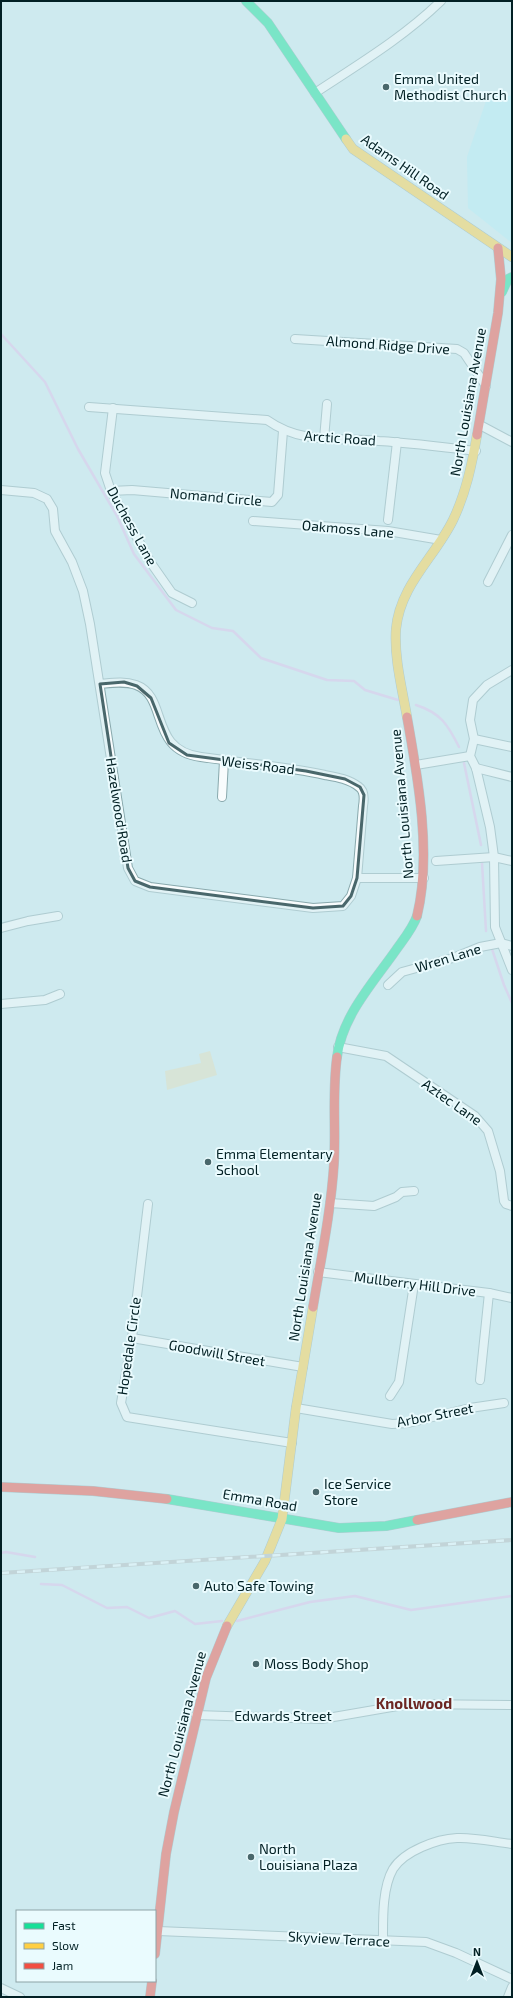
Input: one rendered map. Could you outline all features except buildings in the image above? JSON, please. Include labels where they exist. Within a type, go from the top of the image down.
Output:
[{"type":"street","name":"Adams Hill Road","points":[[246,1],[268,23],[315,92],[327,113],[353,149],[467,228],[512,257]]},
{"type":"street","points":[[315,92],[382,48],[425,17],[442,1]]},
{"type":"street","name":"North Louisiana Avenue","points":[[156,1946],[166,1854],[196,1716],[206,1678],[219,1642],[240,1601],[267,1556],[282,1519],[296,1408],[330,1203],[334,1162],[334,1075],[338,1047],[349,1017],[405,938],[416,919],[421,899],[424,878],[416,765],[397,661],[396,629],[401,604],[407,589],[453,520],[464,493],[476,451],[500,299],[501,279],[498,248]]},
{"type":"street","points":[[500,299],[504,284],[512,277]]},
{"type":"street","name":"Almond Ridge Drive","points":[[295,339],[457,349],[464,353],[487,387]]},
{"type":"street","points":[[324,439],[327,404]]},
{"type":"street","name":"Arctic Road","points":[[89,407],[267,420],[283,431],[301,436],[324,439],[397,442],[476,451]]},
{"type":"street","name":"Duchess Lane","points":[[113,408],[105,474],[111,491],[151,562],[172,593],[192,602]]},
{"type":"street","points":[[480,426],[512,442]]},
{"type":"street","name":"Nomand Circle","points":[[111,491],[132,490],[272,502],[278,495],[283,431]]},
{"type":"street","points":[[388,520],[397,442]]},
{"type":"street","name":"Hazelwood Road","points":[[1,490],[34,493],[47,499],[53,508],[55,531],[72,562],[83,591],[100,684],[128,868],[135,881],[150,887],[313,908],[343,906],[351,896],[356,878]]},
{"type":"street","name":"Oakmoss Lane","points":[[254,520],[388,532],[441,540]]},
{"type":"street","points":[[488,582],[512,535]]},
{"type":"street","points":[[512,670],[487,684],[473,700],[470,720],[474,739],[470,756],[476,768],[490,827],[494,857],[495,927],[512,970]]},
{"type":"street","name":"Weiss Road","points":[[100,684],[124,682],[137,686],[151,698],[169,742],[187,756],[306,771],[345,779],[360,787],[364,795],[364,806],[356,878]]},
{"type":"street","points":[[474,739],[512,747]]},
{"type":"street","points":[[416,765],[470,756]]},
{"type":"street","points":[[222,797],[224,761]]},
{"type":"street","points":[[476,768],[512,777]]},
{"type":"street","points":[[436,861],[494,857],[512,861]]},
{"type":"street","points":[[356,878],[424,878]]},
{"type":"street","points":[[1,928],[28,921],[58,916]]},
{"type":"street","name":"Wren Lane","points":[[388,985],[402,972],[453,958],[480,947],[502,943],[512,946]]},
{"type":"street","points":[[1,1004],[45,1000],[60,994]]},
{"type":"street","name":"Aztec Lane","points":[[338,1047],[386,1056],[456,1102],[478,1119],[487,1128],[494,1146],[500,1171],[504,1201],[506,1204],[512,1206]]},
{"type":"street","points":[[330,1203],[374,1206],[396,1197],[402,1192],[414,1191]]},
{"type":"street","name":"Hopedale Circle","points":[[148,1204],[132,1338],[121,1403],[127,1416],[292,1443]]},
{"type":"street","name":"Mullberry Hill Drive","points":[[318,1272],[489,1293],[512,1298]]},
{"type":"street","points":[[390,1396],[399,1382],[414,1284]]},
{"type":"street","points":[[480,1380],[489,1293]]},
{"type":"street","name":"Goodwill Street","points":[[132,1338],[303,1367]]},
{"type":"street","name":"Arbor Street","points":[[296,1408],[392,1424],[408,1423],[470,1408],[504,1403]]},
{"type":"street","name":"Emma Road","points":[[1,1487],[93,1491],[172,1498],[282,1519],[339,1528],[381,1527],[512,1502]]},
{"type":"street","name":"Edwards Street","points":[[196,1716],[322,1719],[408,1704],[512,1705]]},
{"type":"street","points":[[383,1942],[384,1899],[393,1869],[408,1853],[433,1844],[457,1838],[512,1844]]},
{"type":"street","name":"Skyview Terrace","points":[[158,1931],[383,1942],[426,1942],[456,1953],[512,1979]]},
{"type":"street","points":[[150,1997],[152,1982]]},
{"type":"street","points":[[508,1997],[512,1987]]},
{"type":"street","points":[[1,1988],[20,1997]]},
{"type":"highlighted area","points":[[124,682],[137,686],[151,698],[169,743],[187,755],[306,771],[345,779],[360,787],[364,795],[357,878],[351,896],[343,906],[313,908],[150,887],[135,881],[128,868],[100,684]]},
{"type":"shaded area","points":[[488,95],[512,96],[512,243],[468,208],[467,157]]},
{"type":"shaded area","points":[[210,1051],[217,1075],[167,1090],[165,1071],[201,1063],[199,1054]]},
{"type":"waterway","points":[[1,334],[45,382],[78,449],[117,516],[134,554],[176,610],[212,628],[233,631],[261,658],[327,680],[354,681],[365,690],[398,700]]},
{"type":"waterway","points":[[416,705],[425,708],[438,716],[447,726],[459,747]]},
{"type":"waterway","points":[[464,763],[481,845]]},
{"type":"waterway","points":[[482,863],[486,931]]},
{"type":"waterway","points":[[492,949],[504,985],[512,1003]]},
{"type":"waterway","points":[[1,1553],[6,1552],[35,1557]]},
{"type":"waterway","points":[[41,1584],[62,1585],[107,1608],[127,1607],[149,1618],[175,1611],[195,1624],[222,1621]]},
{"type":"waterway","points":[[237,1621],[310,1602],[355,1596],[411,1610],[512,1596]]},
{"type":"railway","points":[[1,1573],[512,1540]]},
{"type":"traffic: fast","points":[[246,1],[268,23],[346,139]]},
{"type":"traffic: fast","points":[[502,292],[508,279],[512,277]]},
{"type":"traffic: fast","points":[[337,1057],[340,1042],[352,1014],[360,1000],[408,934],[417,916]]},
{"type":"traffic: fast","points":[[167,1499],[339,1528],[386,1526],[417,1520]]},
{"type":"traffic: slow","points":[[346,139],[353,149],[512,257]]},
{"type":"traffic: slow","points":[[407,717],[396,651],[396,629],[399,613],[411,585],[446,534],[458,510],[468,478],[477,435]]},
{"type":"traffic: slow","points":[[227,1626],[265,1561],[282,1519],[296,1408],[313,1307]]},
{"type":"traffic: jam","points":[[477,435],[498,313],[501,279],[498,248]]},
{"type":"traffic: jam","points":[[407,717],[422,816],[423,868],[417,916]]},
{"type":"traffic: jam","points":[[313,1307],[333,1181],[337,1057]]},
{"type":"traffic: jam","points":[[1,1487],[93,1491],[167,1499]]},
{"type":"traffic: jam","points":[[417,1520],[512,1502]]},
{"type":"traffic: jam","points":[[156,1945],[166,1854],[174,1812],[206,1678],[227,1626]]},
{"type":"traffic: jam","points":[[150,1997],[152,1982]]},
{"type":"place","name":"Emma United Methodist Church","points":[[386,87]]},
{"type":"place","name":"Emma Elementary School","points":[[208,1162]]},
{"type":"place","name":"Ice Service Store","points":[[316,1492]]},
{"type":"place","name":"Auto Safe Towing","points":[[196,1586]]},
{"type":"place","name":"Moss Body Shop","points":[[256,1664]]},
{"type":"place","name":"North Louisiana Plaza","points":[[251,1857]]},
{"type":"district","name":"Knollwood","points":[[414,1704]]}]
